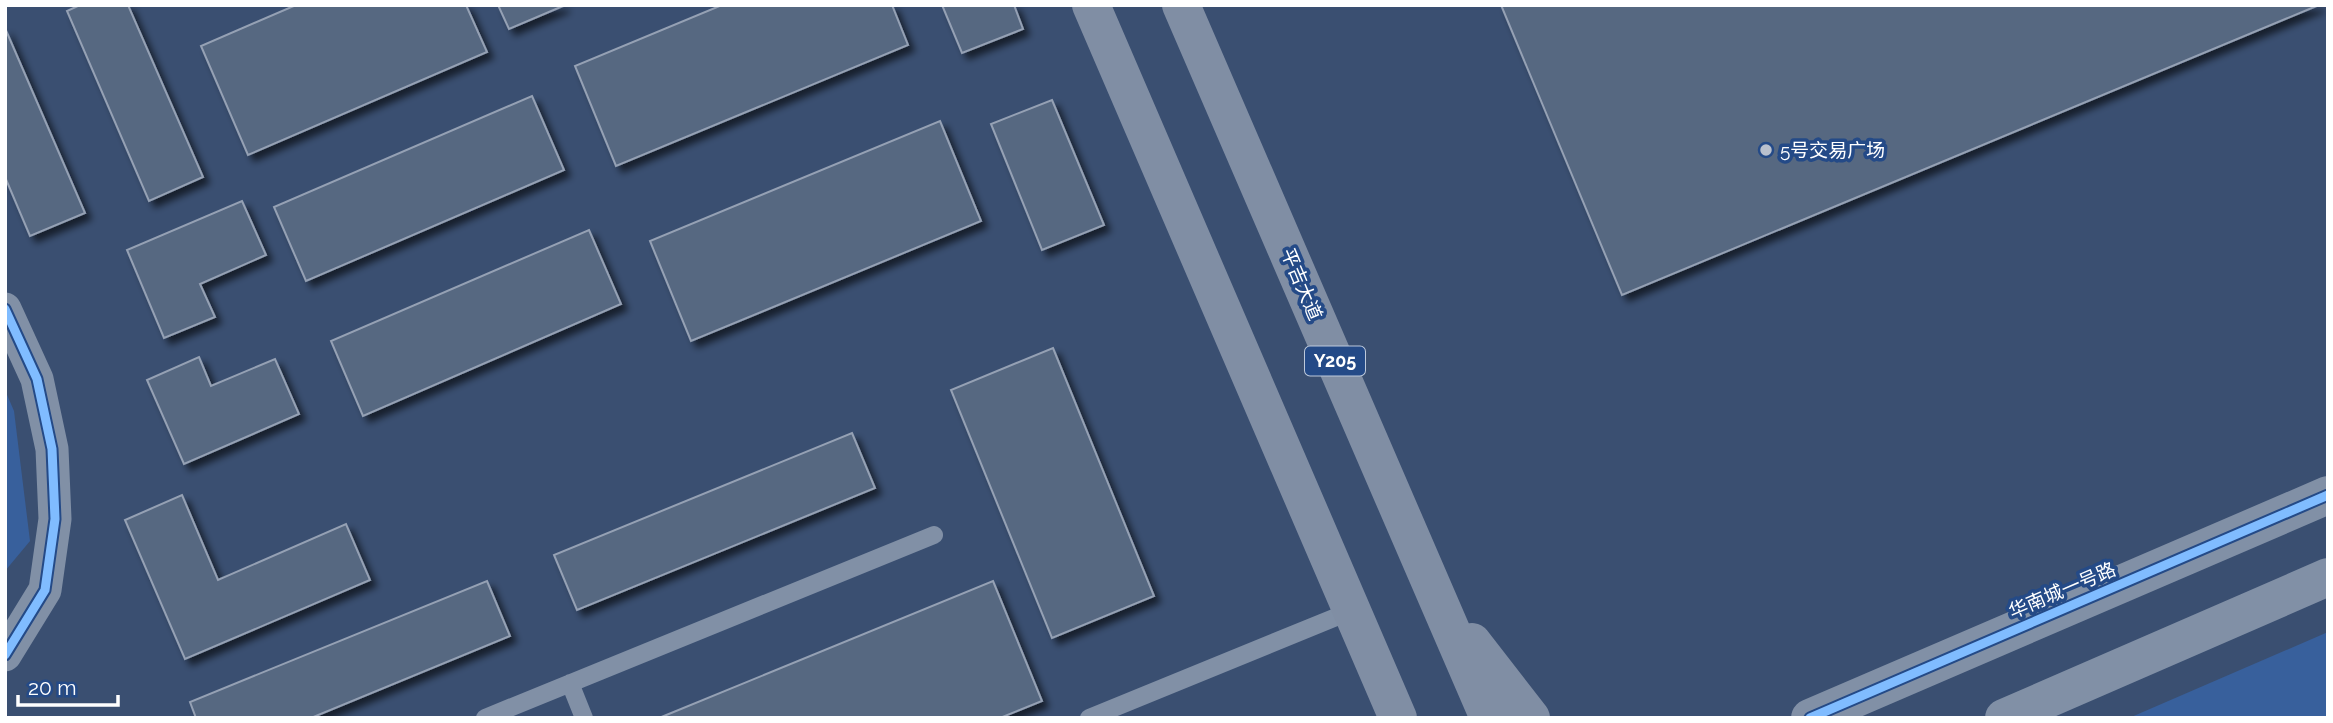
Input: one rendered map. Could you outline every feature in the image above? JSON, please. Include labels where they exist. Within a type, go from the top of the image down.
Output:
[{"type":"main road","points":[[1091,5],[1398,718]]},
{"type":"main road","name":"平吉大道","points":[[1181,5],[1489,718]]},
{"type":"main road","points":[[1437,597],[1531,718]]},
{"type":"street","points":[[5,309],[37,379],[52,449],[55,519],[46,590],[5,655]]},
{"type":"street","name":"华南城一号路","points":[[1810,718],[2328,495]]},
{"type":"street","points":[[2004,718],[2328,577]]},
{"type":"lane","points":[[485,718],[933,535]]},
{"type":"lane","points":[[1089,718],[1351,611]]},
{"type":"lane","points":[[570,683],[584,718]]},
{"type":"shaded area","points":[[5,390],[14,411],[30,541],[5,571]]},
{"type":"shaded area","points":[[2328,632],[2328,718],[2129,718]]},
{"type":"building","points":[[80,5],[128,5],[203,177],[149,201],[67,11]]},
{"type":"building","points":[[296,5],[466,5],[487,52],[248,155],[201,46]]},
{"type":"building","points":[[498,5],[563,5],[563,6],[509,29]]},
{"type":"building","points":[[722,5],[892,5],[908,45],[616,166],[575,66]]},
{"type":"building","points":[[942,5],[1014,5],[1023,29],[962,53]]},
{"type":"building","name":"5号交易广场","points":[[1501,5],[2319,5],[1622,295]]},
{"type":"building","points":[[5,28],[85,213],[30,236],[5,177]]},
{"type":"building","points":[[532,96],[564,170],[306,281],[274,207]]},
{"type":"building","points":[[1052,100],[1104,225],[1042,250],[991,124]]},
{"type":"building","points":[[940,121],[981,221],[691,341],[650,241]]},
{"type":"building","points":[[242,201],[266,255],[200,284],[215,317],[164,338],[127,250]]},
{"type":"building","points":[[589,230],[621,304],[363,416],[331,341]]},
{"type":"building","points":[[1053,348],[1154,596],[1052,638],[951,390]]},
{"type":"building","points":[[199,357],[211,386],[275,359],[299,414],[184,464],[147,380]]},
{"type":"building","points":[[852,433],[875,488],[577,610],[554,555]]},
{"type":"building","points":[[182,495],[218,580],[346,524],[370,580],[185,659],[125,520]]},
{"type":"building","points":[[487,581],[510,636],[311,718],[196,718],[190,702]]},
{"type":"building","points":[[993,581],[1042,701],[1000,718],[659,718]]},
{"type":"cycle path","points":[[5,309],[37,379],[52,449],[55,519],[45,590],[5,655]]},
{"type":"cycle path","points":[[1810,718],[2328,495]]},
{"type":"place","name":"5号交易广场","points":[[1766,150]]}]
